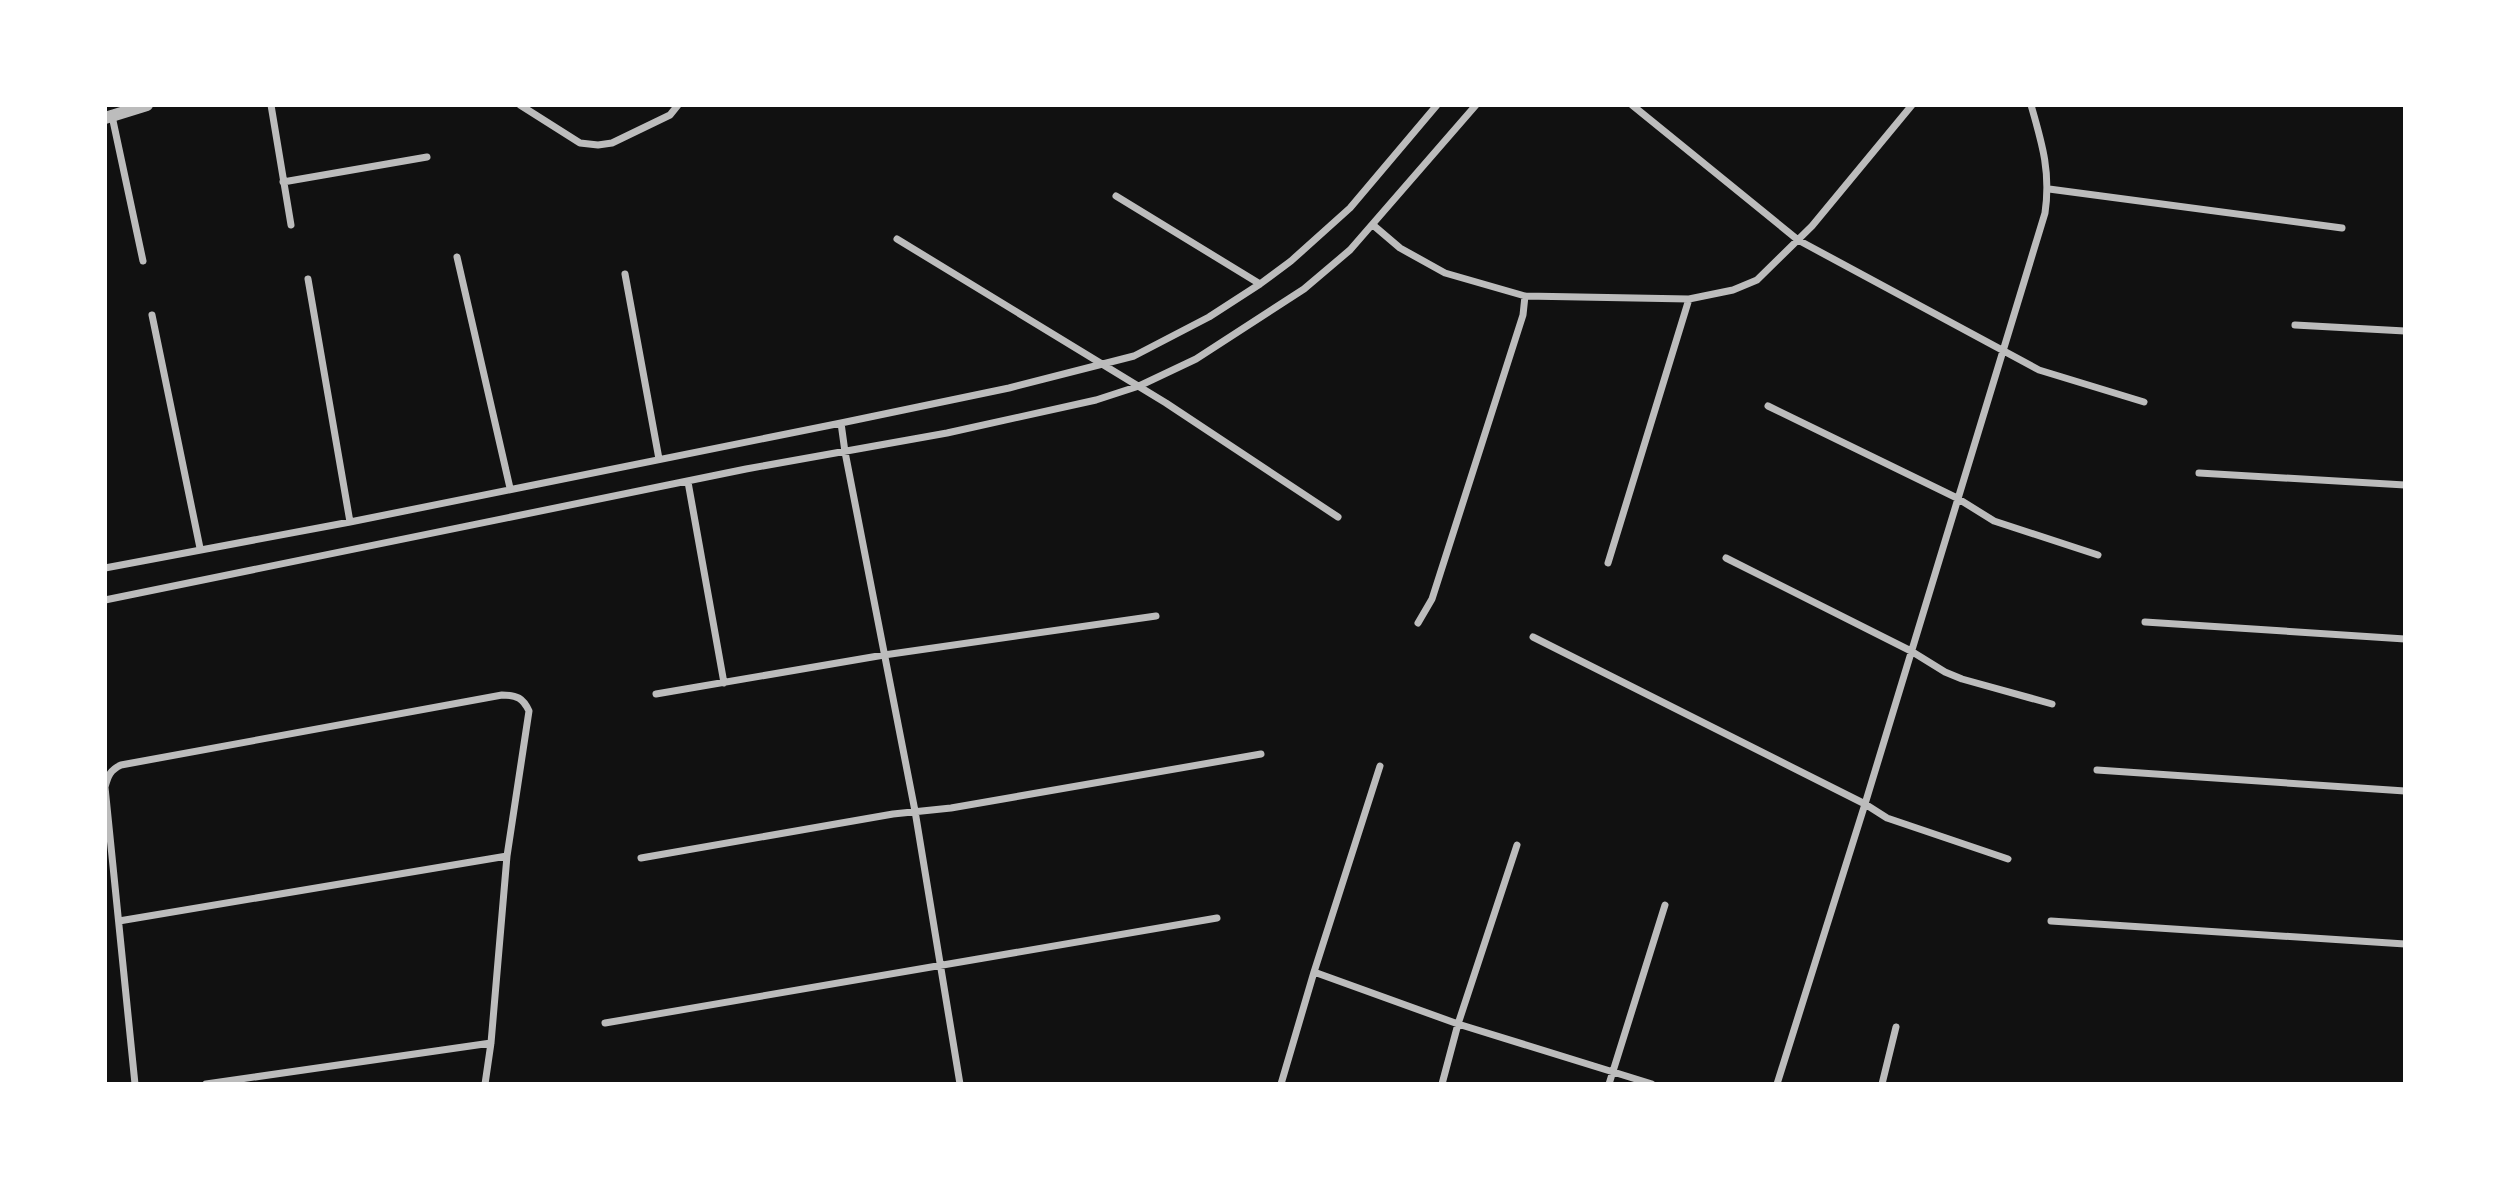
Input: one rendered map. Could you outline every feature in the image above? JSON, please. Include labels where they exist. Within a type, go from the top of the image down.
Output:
[{"type":"street","points":[[143,261],[118,143],[109,117],[147,105]]},
{"type":"street","points":[[271,105],[291,225]]},
{"type":"street","points":[[520,105],[580,143],[598,145],[612,143],[670,115],[678,105]]},
{"type":"street","points":[[105,568],[200,548],[350,522],[841,423],[1009,388],[1134,356],[1170,339],[1260,284],[1291,261],[1350,208],[1437,105]]},
{"type":"street","points":[[105,600],[688,482],[947,433],[1096,400],[1139,386],[1196,359],[1294,296],[1350,250],[1476,105]]},
{"type":"street","points":[[1632,105],[1798,240],[2039,370],[2144,402]]},
{"type":"street","points":[[1373,225],[1400,248],[1445,273],[1525,296],[1689,299],[1733,290],[1756,280],[1812,226],[1912,105]]},
{"type":"street","points":[[1777,1084],[2045,213],[2049,189],[2044,150],[2031,105]]},
{"type":"street","points":[[284,182],[427,157]]},
{"type":"street","points":[[2049,189],[2342,228]]},
{"type":"street","points":[[1116,196],[1260,284]]},
{"type":"street","points":[[897,239],[1139,386],[1338,517]]},
{"type":"street","points":[[457,257],[510,488]]},
{"type":"street","points":[[625,274],[659,459]]},
{"type":"street","points":[[308,279],[350,522]]},
{"type":"street","points":[[1418,623],[1432,599],[1523,315],[1525,296]]},
{"type":"street","points":[[1608,563],[1689,299]]},
{"type":"street","points":[[152,315],[200,548]]},
{"type":"street","points":[[2295,325],[2405,331]]},
{"type":"street","points":[[1768,406],[1957,498],[1994,521],[2098,555]]},
{"type":"street","points":[[841,423],[915,811],[960,1084]]},
{"type":"street","points":[[2199,473],[2405,485]]},
{"type":"street","points":[[688,482],[724,683]]},
{"type":"street","points":[[1726,558],[1911,650],[1945,672],[2052,704]]},
{"type":"street","points":[[656,694],[884,655],[1156,617]]},
{"type":"street","points":[[2145,622],[2405,639]]},
{"type":"street","points":[[1533,637],[1865,804],[1887,818],[2008,859]]},
{"type":"street","points":[[135,1084],[105,787],[108,776],[114,769],[135,762],[513,695],[523,699],[529,711],[507,856],[485,1084]]},
{"type":"street","points":[[641,858],[1261,754]]},
{"type":"street","points":[[1281,1084],[1380,766]]},
{"type":"street","points":[[2097,770],[2405,791]]},
{"type":"street","points":[[1442,1084],[1458,1024],[1517,845]]},
{"type":"street","points":[[120,920],[507,856]]},
{"type":"street","points":[[1609,1084],[1665,905]]},
{"type":"street","points":[[605,1023],[1217,918]]},
{"type":"street","points":[[2050,921],[2405,944]]},
{"type":"street","points":[[1314,972],[1458,1024],[1652,1084]]},
{"type":"street","points":[[1882,1084],[1896,1027]]},
{"type":"street","points":[[206,1084],[491,1043]]}]
